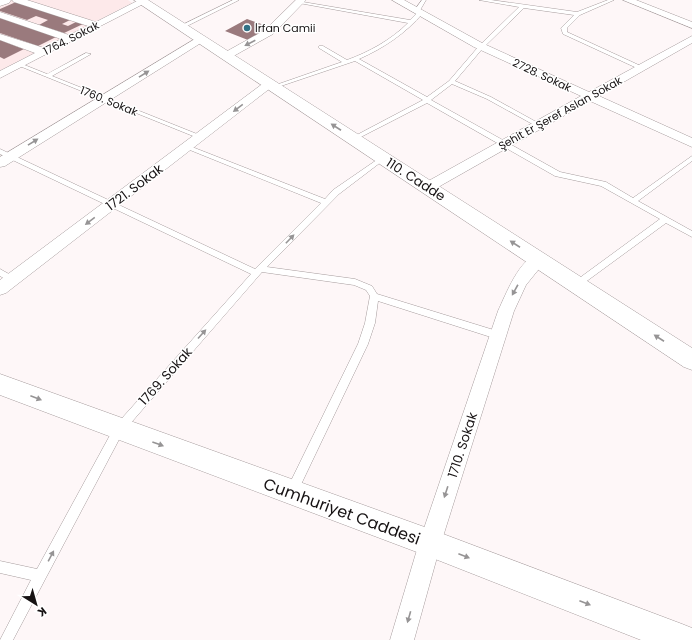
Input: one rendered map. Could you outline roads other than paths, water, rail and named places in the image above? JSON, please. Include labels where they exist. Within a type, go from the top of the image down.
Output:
[{"type":"street","points":[[0,2],[5,0]]},
{"type":"street","points":[[17,0],[96,25]]},
{"type":"street","name":"2728. Sokak","points":[[397,0],[481,47],[692,143]]},
{"type":"street","points":[[628,0],[692,25]]},
{"type":"street","name":"1764. Sokak","points":[[0,75],[141,1]]},
{"type":"street","name":"110. Cadde","points":[[141,1],[692,360]]},
{"type":"street","points":[[226,56],[269,32],[300,1]]},
{"type":"street","points":[[0,14],[70,38]]},
{"type":"street","points":[[0,37],[44,52]]},
{"type":"street","points":[[0,163],[5,153],[102,99],[200,39]]},
{"type":"street","name":"Şehit Er Şeref Aslan Sokak","points":[[428,187],[692,39]]},
{"type":"street","name":"1760. Sokak","points":[[0,61],[18,66]]},
{"type":"street","name":"1721. Sokak","points":[[0,289],[200,136],[271,85]]},
{"type":"street","name":"1710. Sokak","points":[[402,640],[430,543],[497,335],[512,295],[519,282],[538,259]]},
{"type":"street","name":"Cumhuriyet Caddesi","points":[[0,384],[430,543],[682,640]]},
{"type":"lane","points":[[181,27],[237,0]]},
{"type":"lane","points":[[271,85],[355,59],[385,45],[412,22],[424,0]]},
{"type":"lane","points":[[481,0],[578,14]]},
{"type":"lane","points":[[612,0],[578,14],[564,28],[564,33],[641,68]]},
{"type":"lane","points":[[300,1],[412,22]]},
{"type":"lane","points":[[353,139],[426,100],[450,82],[481,47],[523,6]]},
{"type":"lane","points":[[321,47],[346,62]]},
{"type":"lane","points":[[47,76],[88,54]]},
{"type":"lane","points":[[355,59],[562,176],[603,184],[692,234]]},
{"type":"lane","name":"1760. Sokak","points":[[18,66],[200,136]]},
{"type":"lane","points":[[450,82],[489,98],[538,125]]},
{"type":"lane","points":[[187,147],[326,202]]},
{"type":"lane","points":[[5,153],[258,271],[355,282],[369,288],[374,296],[497,335]]},
{"type":"lane","name":"1769. Sokak","points":[[6,640],[119,429],[258,271],[326,202],[346,184],[383,158]]},
{"type":"lane","points":[[633,201],[692,158]]},
{"type":"lane","points":[[577,284],[666,219]]},
{"type":"lane","points":[[0,272],[13,280]]},
{"type":"lane","points":[[292,492],[363,344],[370,322],[374,296]]},
{"type":"lane","points":[[0,567],[40,576]]},
{"type":"place","name":"İrfan Camii","points":[[247,28]]}]
